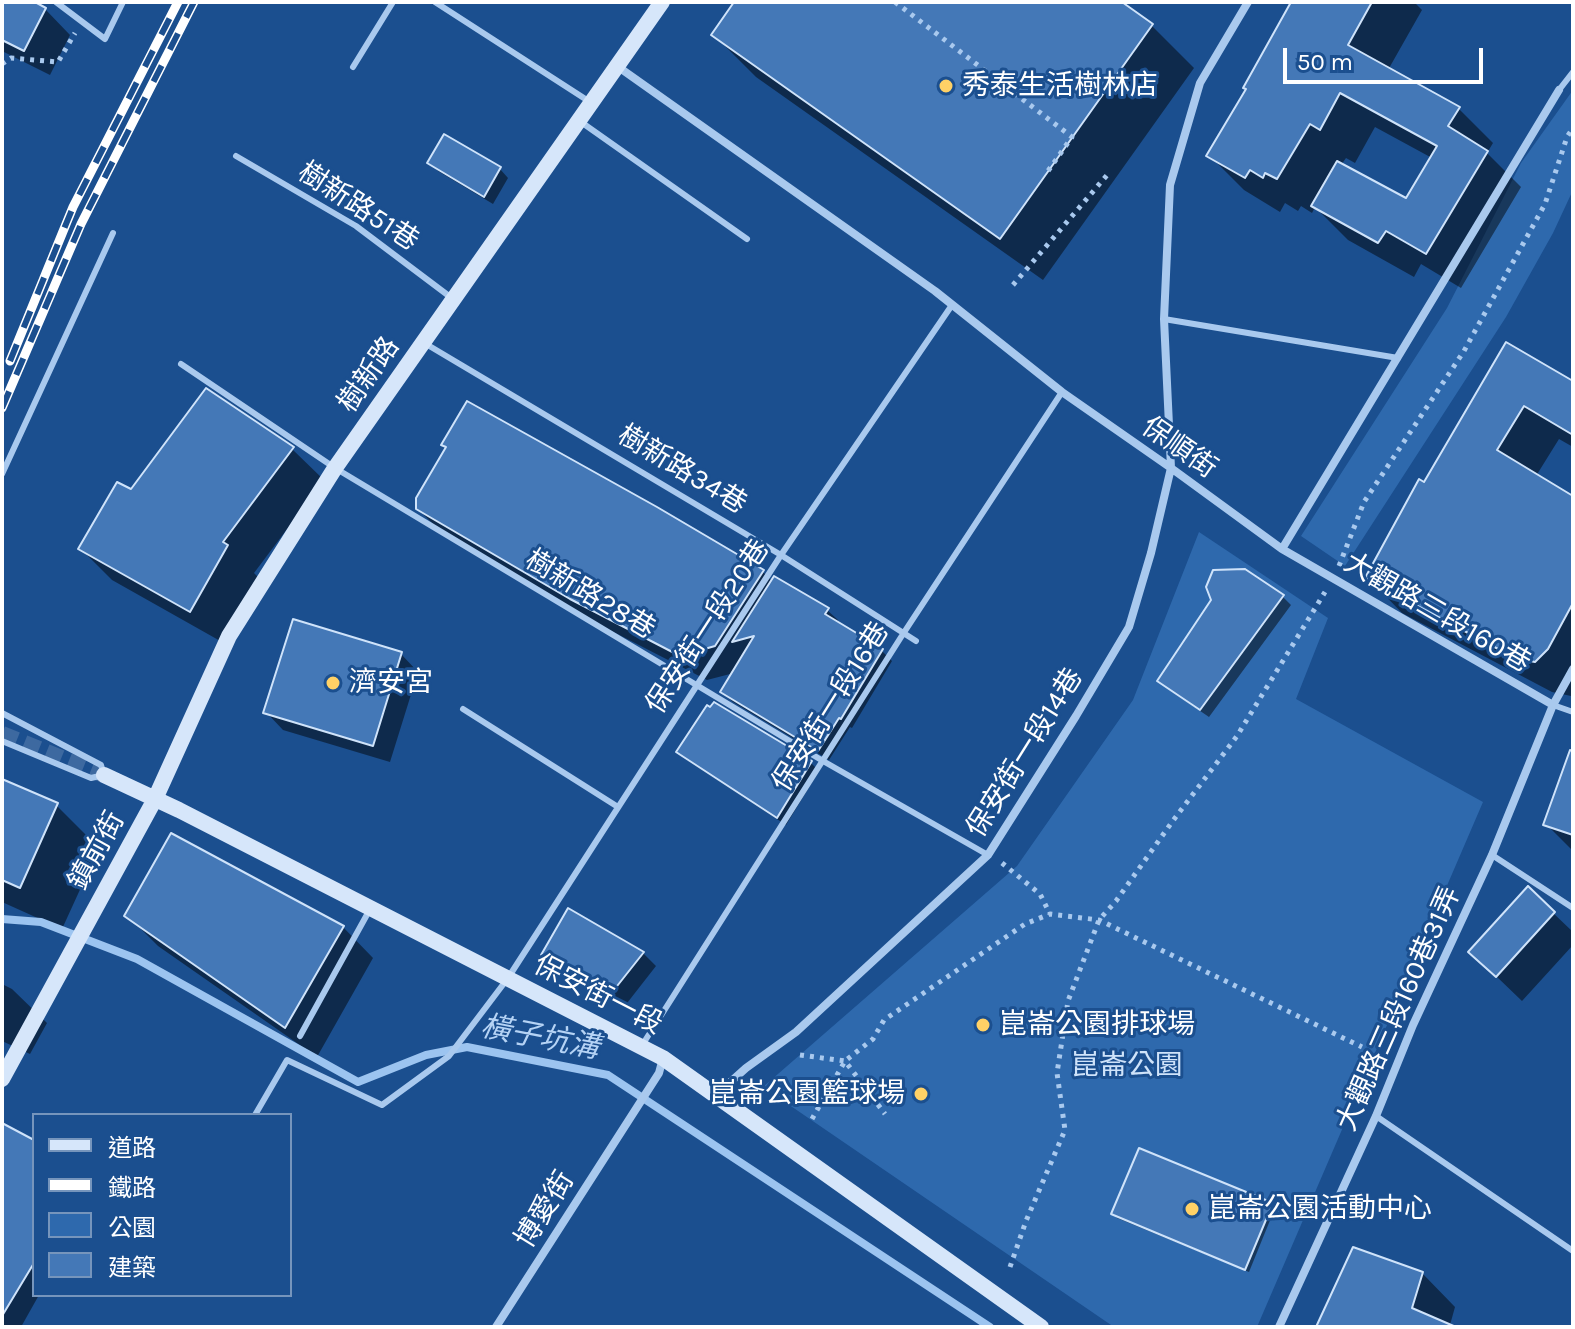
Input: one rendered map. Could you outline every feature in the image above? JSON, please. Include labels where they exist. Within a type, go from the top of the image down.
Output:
[{"type":"main road","name":"樹新路","points":[[155,799],[229,636],[335,468],[662,2]]},
{"type":"main road","name":"保安街一段","points":[[104,775],[641,1047],[661,1065],[716,1096],[1033,1325]]},
{"type":"main road","name":"鎮前街","points":[[2,1079],[155,799]]},
{"type":"street","name":"保安街一段14巷","points":[[716,1096],[746,1068],[796,1032],[988,855],[1129,627],[1171,468],[1164,319],[1170,185],[1200,83],[1248,2]]},
{"type":"street","name":"保順街","points":[[617,66],[952,305],[1062,392],[1282,549]]},
{"type":"street","points":[[1282,549],[1559,90]]},
{"type":"street","name":"大觀路三段160巷","points":[[1282,549],[1553,705]]},
{"type":"street","name":"大觀路三段160巷31弄","points":[[1279,1327],[1492,855],[1553,705],[1573,669]]},
{"type":"street","name":"博愛街","points":[[496,1327],[661,1065]]},
{"type":"lane","points":[[56,2],[105,39],[123,2]]},
{"type":"lane","points":[[353,67],[393,2]]},
{"type":"lane","points":[[435,2],[590,102]]},
{"type":"lane","points":[[1559,90],[1573,72]]},
{"type":"lane","points":[[578,120],[747,239]]},
{"type":"lane","name":"樹新路51巷","points":[[236,156],[356,226],[453,299]]},
{"type":"lane","points":[[2,474],[113,233]]},
{"type":"lane","name":"保安街一段20巷","points":[[256,1113],[287,1060],[382,1105],[449,1056],[508,978],[781,555],[952,305]]},
{"type":"lane","points":[[1164,319],[1398,358]]},
{"type":"lane","name":"樹新路34巷","points":[[423,342],[781,555],[916,641]]},
{"type":"lane","name":"樹新路28巷","points":[[181,364],[335,468],[823,761],[988,855]]},
{"type":"lane","name":"保安街一段16巷","points":[[641,1047],[903,634],[1062,392]]},
{"type":"lane","name":"大觀路三段160巷","points":[[1553,705],[1573,712]]},
{"type":"lane","points":[[463,709],[618,807]]},
{"type":"lane","name":"保安街一段","points":[[2,713],[101,765],[104,775],[91,778],[2,741]]},
{"type":"lane","points":[[1492,855],[1573,908]]},
{"type":"lane","points":[[300,1036],[370,908]]},
{"type":"lane","points":[[1376,1116],[1573,1251]]},
{"type":"path","points":[[895,2],[1072,137],[1048,171]]},
{"type":"path","points":[[2,64],[11,58],[58,62],[82,22]]},
{"type":"path","points":[[1010,1267],[1065,1130],[1057,1073],[1068,1001],[1099,920],[1237,736],[1333,579],[1364,502],[1464,351],[1545,204],[1567,137],[1573,128]]},
{"type":"path","points":[[1013,285],[1108,174]]},
{"type":"path","points":[[988,855],[1003,863],[1040,894],[1050,914]]},
{"type":"path","points":[[812,1119],[845,1061],[873,1039],[884,1020],[1025,924],[1050,914],[1099,920],[1362,1047]]},
{"type":"path","points":[[800,1055],[845,1061],[885,1114]]},
{"type":"green space","points":[[1573,90],[1573,190],[1553,233],[1506,317],[1345,566],[1301,536],[1447,308],[1521,163]]},
{"type":"green space","name":"崑崙公園","points":[[1199,532],[1328,618],[1296,699],[1483,802],[1257,1327],[1114,1327],[763,1087],[1017,866],[1133,700]]},
{"type":"building","points":[[2,2],[35,2],[46,8],[24,51],[2,40]]},
{"type":"building","name":"秀泰生活樹林店","points":[[734,2],[1122,2],[1153,24],[1000,239],[711,35]]},
{"type":"building","points":[[1291,2],[1372,2],[1348,45],[1460,107],[1448,126],[1488,151],[1426,254],[1386,231],[1378,243],[1311,206],[1337,161],[1406,198],[1437,146],[1340,93],[1320,130],[1310,124],[1277,179],[1265,173],[1263,178],[1250,170],[1245,178],[1206,156],[1246,89],[1243,88]]},
{"type":"building","points":[[444,134],[501,167],[484,197],[427,163]]},
{"type":"building","points":[[1506,342],[1573,381],[1573,435],[1524,406],[1497,450],[1573,496],[1573,603],[1548,649],[1535,662],[1515,658],[1365,578],[1419,479],[1424,482]]},
{"type":"building","points":[[206,388],[294,447],[223,542],[228,545],[190,612],[78,549],[117,482],[131,489]]},
{"type":"building","points":[[467,401],[764,570],[715,646],[680,656],[570,599],[416,509],[416,498],[446,447],[441,445]]},
{"type":"building","points":[[1245,569],[1284,595],[1200,710],[1157,681],[1211,600],[1206,587],[1213,570]]},
{"type":"building","points":[[774,576],[829,608],[825,614],[883,649],[818,751],[720,692],[754,636],[732,642]]},
{"type":"building","name":"濟安宮","points":[[293,619],[402,652],[373,746],[263,713]]},
{"type":"building","points":[[714,702],[812,761],[777,818],[676,752],[707,705],[710,707]]},
{"type":"building","points":[[1570,750],[1573,751],[1573,835],[1543,825]]},
{"type":"building","points":[[2,779],[58,803],[20,888],[2,880]]},
{"type":"building","points":[[171,833],[344,926],[285,1028],[124,916]]},
{"type":"building","points":[[1528,886],[1555,912],[1496,977],[1468,952]]},
{"type":"building","points":[[568,908],[644,952],[610,995],[554,967],[541,955]]},
{"type":"building","points":[[2,1123],[32,1139],[32,1266],[2,1316]]},
{"type":"building","name":"崑崙公園活動中心","points":[[1139,1148],[1273,1203],[1245,1270],[1111,1214]]},
{"type":"building","points":[[1353,1247],[1423,1272],[1412,1308],[1456,1327],[1316,1327]]},
{"type":"waterway","name":"橫子坑溝","points":[[2,919],[41,922],[137,959],[358,1082],[426,1055],[467,1047],[608,1075],[990,1327]]},
{"type":"tunnel","points":[[2,734],[104,775]]},
{"type":"railway","points":[[10,361],[73,207],[178,2]]},
{"type":"railway","points":[[2,408],[81,224],[194,2]]},
{"type":"place","name":"秀泰生活樹林店","points":[[946,86]]},
{"type":"place","name":"濟安宮","points":[[333,683]]},
{"type":"place","name":"崑崙公園排球場","points":[[983,1025]]},
{"type":"place","name":"崑崙公園籃球場","points":[[921,1094]]},
{"type":"place","name":"崑崙公園活動中心","points":[[1192,1209]]}]
